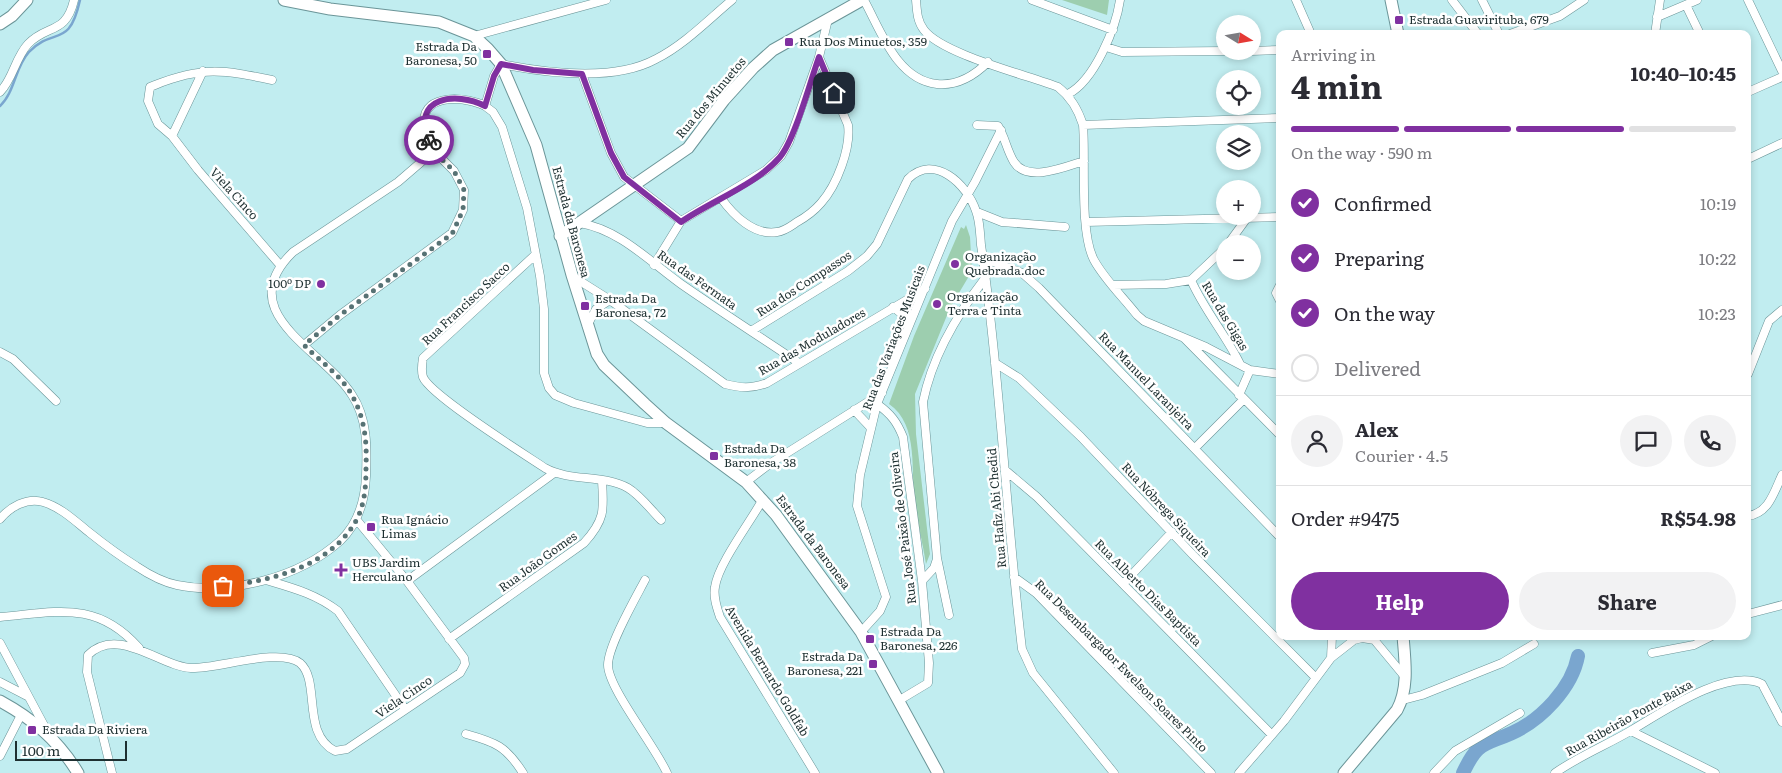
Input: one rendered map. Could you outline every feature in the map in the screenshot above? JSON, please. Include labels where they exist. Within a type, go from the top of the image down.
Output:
[{"type":"main road","points":[[1,22],[27,0]]},
{"type":"main road","name":"Estrada da Baronesa","points":[[284,0],[330,9],[439,22],[474,36],[501,64],[536,145],[586,326],[597,354],[604,365],[666,423],[746,482],[763,499],[861,632],[938,773]]},
{"type":"main road","name":"Rua dos Minuetos","points":[[560,236],[688,148],[724,100],[752,68],[773,50],[801,32],[863,0]]},
{"type":"main road","points":[[1391,0],[1397,30]]},
{"type":"main road","points":[[1344,773],[1397,710],[1402,700],[1405,677],[1403,640]]},
{"type":"main road","points":[[0,701],[22,713],[48,733],[78,773]]},
{"type":"street","points":[[0,92],[23,49],[39,35],[60,26],[66,21],[74,0]]},
{"type":"street","points":[[474,36],[584,3],[606,0]]},
{"type":"street","points":[[485,106],[492,82],[501,64],[533,70],[582,74],[636,66],[656,60],[732,0]]},
{"type":"street","points":[[863,0],[899,62],[910,75],[926,83],[954,84],[972,76],[988,62]]},
{"type":"street","points":[[916,0],[920,23],[929,36],[955,51],[1051,84],[1068,94],[1080,114],[1083,125],[1086,222],[1093,259],[1144,321],[1250,370],[1276,373]]},
{"type":"street","points":[[1032,0],[1113,30]]},
{"type":"street","points":[[1068,94],[1083,82],[1106,48],[1113,30],[1120,0]]},
{"type":"street","points":[[1296,0],[1309,30]]},
{"type":"street","points":[[1452,0],[1475,30]]},
{"type":"street","points":[[1482,0],[1497,30]]},
{"type":"street","points":[[1656,30],[1660,0]]},
{"type":"street","points":[[1657,18],[1697,0]]},
{"type":"street","points":[[1748,0],[1782,71]]},
{"type":"street","points":[[1521,30],[1560,16],[1581,1]]},
{"type":"street","points":[[1686,5],[1698,30]]},
{"type":"street","points":[[654,265],[681,222],[766,170],[780,156],[789,142],[819,57],[828,19]]},
{"type":"street","points":[[1106,48],[1122,52],[1216,51]]},
{"type":"street","points":[[1261,51],[1276,50]]},
{"type":"street","points":[[721,198],[732,212],[758,230],[768,232],[784,231],[822,202],[848,147],[848,125],[819,57]]},
{"type":"street","points":[[172,136],[203,71],[224,71],[272,80]]},
{"type":"street","name":"Viela Cinco","points":[[203,71],[173,77],[155,85],[148,91],[148,101],[154,118],[164,131],[172,136],[198,170],[280,265]]},
{"type":"street","points":[[582,74],[611,153],[624,177],[681,222]]},
{"type":"street","points":[[1751,91],[1782,77]]},
{"type":"street","points":[[304,345],[340,315],[452,234],[463,210],[464,190],[454,171],[434,152],[424,120],[427,110],[436,102],[454,98],[475,100],[485,106],[499,119],[527,208],[544,309],[544,373],[549,388],[555,395],[574,403],[647,423],[666,423]]},
{"type":"street","points":[[1083,125],[1276,118]]},
{"type":"street","points":[[977,125],[994,124],[1001,130],[1014,163],[1023,170],[1038,172],[1084,162]]},
{"type":"street","name":"Rua das Variações Musicais","points":[[861,632],[880,611],[886,597],[857,506],[860,475],[877,404],[952,221],[1001,130]]},
{"type":"street","points":[[1751,159],[1782,144]]},
{"type":"street","points":[[0,519],[17,504],[42,501],[61,510],[153,577],[176,585],[196,588],[266,580],[301,567],[325,553],[342,539],[356,519],[364,497],[367,443],[363,419],[353,396],[291,332],[274,309],[270,292],[274,275],[280,265],[293,252],[398,182],[434,152]]},
{"type":"street","name":"Rua dos Compassos","points":[[752,331],[848,271],[868,256],[877,244],[908,179],[915,172],[932,168],[955,180],[968,194],[977,212]]},
{"type":"street","points":[[977,212],[1002,222],[1065,227]]},
{"type":"street","name":"Rua Hafiz Abi Chedid","points":[[977,212],[995,363],[1022,649],[1025,660],[1033,673],[1114,773]]},
{"type":"street","points":[[1261,218],[1276,217]]},
{"type":"street","points":[[1086,222],[1216,219]]},
{"type":"street","name":"Rua das Fermata","points":[[580,223],[599,226],[613,233],[654,265],[799,363]]},
{"type":"street","name":"Rua Francisco Sacco","points":[[535,255],[423,358],[423,377],[437,392],[489,431],[554,473],[602,481],[629,489],[661,520]]},
{"type":"street","points":[[1113,285],[1166,284],[1190,280],[1216,256]]},
{"type":"street","name":"Rua Manuel Laranjeira","points":[[983,258],[1022,273],[1033,283],[1276,533]]},
{"type":"street","name":"Rua das Moduladores","points":[[572,275],[610,300],[724,384],[740,388],[753,388],[766,383],[925,289]]},
{"type":"street","points":[[949,615],[938,558],[923,402],[932,370],[960,312],[986,277]]},
{"type":"street","name":"Rua das Gigas","points":[[1190,280],[1200,301],[1230,345],[1240,364]]},
{"type":"street","points":[[586,326],[596,309],[610,300]]},
{"type":"street","points":[[893,307],[911,321]]},
{"type":"street","points":[[1751,366],[1769,321],[1782,310]]},
{"type":"street","points":[[1184,338],[1276,432]]},
{"type":"street","points":[[0,352],[13,359],[56,401]]},
{"type":"street","name":"Rua Nóbrega Siqueira","points":[[995,363],[1019,378],[1074,431],[1276,637]]},
{"type":"street","points":[[1195,448],[1241,397],[1250,370]]},
{"type":"street","points":[[746,482],[771,463],[882,393]]},
{"type":"street","name":"Rua José Paixão de Oliveira","points":[[877,404],[894,418],[903,437],[922,582],[930,677],[922,688],[898,701]]},
{"type":"street","points":[[854,410],[872,428]]},
{"type":"street","name":"Rua Alberto Dias Baptista","points":[[1005,470],[1037,497],[1272,735]]},
{"type":"street","points":[[407,581],[554,473]]},
{"type":"street","points":[[1751,516],[1764,509],[1782,475]]},
{"type":"street","name":"Rua João Gomes","points":[[449,639],[584,543],[596,530],[603,517],[602,481]]},
{"type":"street","name":"Avenida Bernardo Goldfab","points":[[763,499],[720,570],[714,587],[716,604],[720,617],[815,773]]},
{"type":"street","points":[[356,519],[407,581],[449,639]]},
{"type":"street","points":[[1123,584],[1172,532]]},
{"type":"street","points":[[922,582],[934,568],[938,558]]},
{"type":"street","name":"Rua Desembargador Ewelson Soares Pinto","points":[[1014,577],[1036,593],[1211,773]]},
{"type":"street","points":[[266,580],[306,591],[323,599],[338,611],[405,710]]},
{"type":"street","points":[[644,580],[611,650],[608,665],[616,689],[660,755],[667,773]]},
{"type":"street","points":[[1751,613],[1782,605]]},
{"type":"street","points":[[0,617],[65,612],[91,614],[114,625],[139,648]]},
{"type":"street","name":"Viela Cinco","points":[[139,648],[169,663],[191,668],[271,658],[288,658],[299,662],[308,679],[315,722],[321,739],[335,751],[347,749],[460,673],[464,668],[464,658],[449,639]]},
{"type":"street","name":"Rua Nóbrega Siqueira","points":[[1279,640],[1316,678]]},
{"type":"street","points":[[1332,640],[1332,658]]},
{"type":"street","points":[[1239,773],[1272,735],[1332,658],[1354,640]]},
{"type":"street","points":[[1375,640],[1405,677]]},
{"type":"street","points":[[1652,653],[1694,645],[1704,640]]},
{"type":"street","points":[[0,643],[48,733]]},
{"type":"street","points":[[1402,700],[1422,695],[1502,663],[1534,644]]},
{"type":"street","points":[[112,773],[86,663],[88,655],[104,646],[139,648]]},
{"type":"street","points":[[1385,652],[1397,661],[1404,662]]},
{"type":"street","name":"Rua Ribeirão Ponte Baixa","points":[[1555,773],[1631,731],[1685,698],[1717,686],[1745,681],[1757,682],[1763,686],[1782,722]]},
{"type":"street","points":[[0,682],[28,696]]},
{"type":"street","points":[[0,756],[22,713]]},
{"type":"street","points":[[1434,773],[1466,743],[1520,713]]},
{"type":"street","points":[[1631,731],[1715,773]]},
{"type":"street","points":[[466,734],[491,741],[503,747],[522,773]]},
{"type":"green space","points":[[1062,0],[1109,0],[1107,15]]},
{"type":"green space","points":[[966,225],[970,237],[972,271],[950,308],[915,394],[916,434],[930,554],[926,564],[915,506],[910,437],[899,413],[889,404],[914,336],[961,227],[964,229]]},
{"type":"waterway","points":[[0,106],[9,94],[24,58],[38,44],[66,32],[76,16],[80,0]]},
{"type":"waterway","points":[[1463,773],[1473,755],[1482,746],[1523,727],[1554,702],[1569,680],[1578,656]]},
{"type":"way so far","points":[[223,586],[266,580],[301,567],[325,553],[342,539],[356,519],[364,497],[366,478],[367,443],[363,419],[353,396],[336,376],[304,345],[340,315],[452,234],[463,210],[464,190],[454,171],[434,152],[429,140]]},
{"type":"place","name":"Estrada Guavirituba, 679","points":[[1399,20]]},
{"type":"place","name":"Rua Dos Minuetos, 359","points":[[789,42]]},
{"type":"place","name":"Estrada Da Baronesa, 50","points":[[487,54]]},
{"type":"place","name":"Organização Quebrada.doc","points":[[955,264]]},
{"type":"place","name":"100º DP","points":[[321,284]]},
{"type":"place","name":"Organização Terra e Tinta","points":[[937,304]]},
{"type":"place","name":"Estrada Da Baronesa, 72","points":[[585,306]]},
{"type":"place","name":"Estrada Da Baronesa, 38","points":[[714,456]]},
{"type":"place","name":"Rua Ignácio Limas","points":[[371,527]]},
{"type":"place","name":"UBS Jardim Herculano","points":[[341,570]]},
{"type":"place","name":"Estrada Da Baronesa, 226","points":[[870,639]]},
{"type":"place","name":"Estrada Da Baronesa, 221","points":[[873,664]]},
{"type":"place","name":"Estrada Da Riviera","points":[[32,730]]},
{"type":"route","points":[[429,140],[424,120],[427,110],[436,102],[454,98],[475,100],[485,106],[494,76],[501,64],[533,70],[582,74],[611,153],[624,177],[681,222],[766,170],[780,156],[789,142],[819,57],[834,93]]}]
